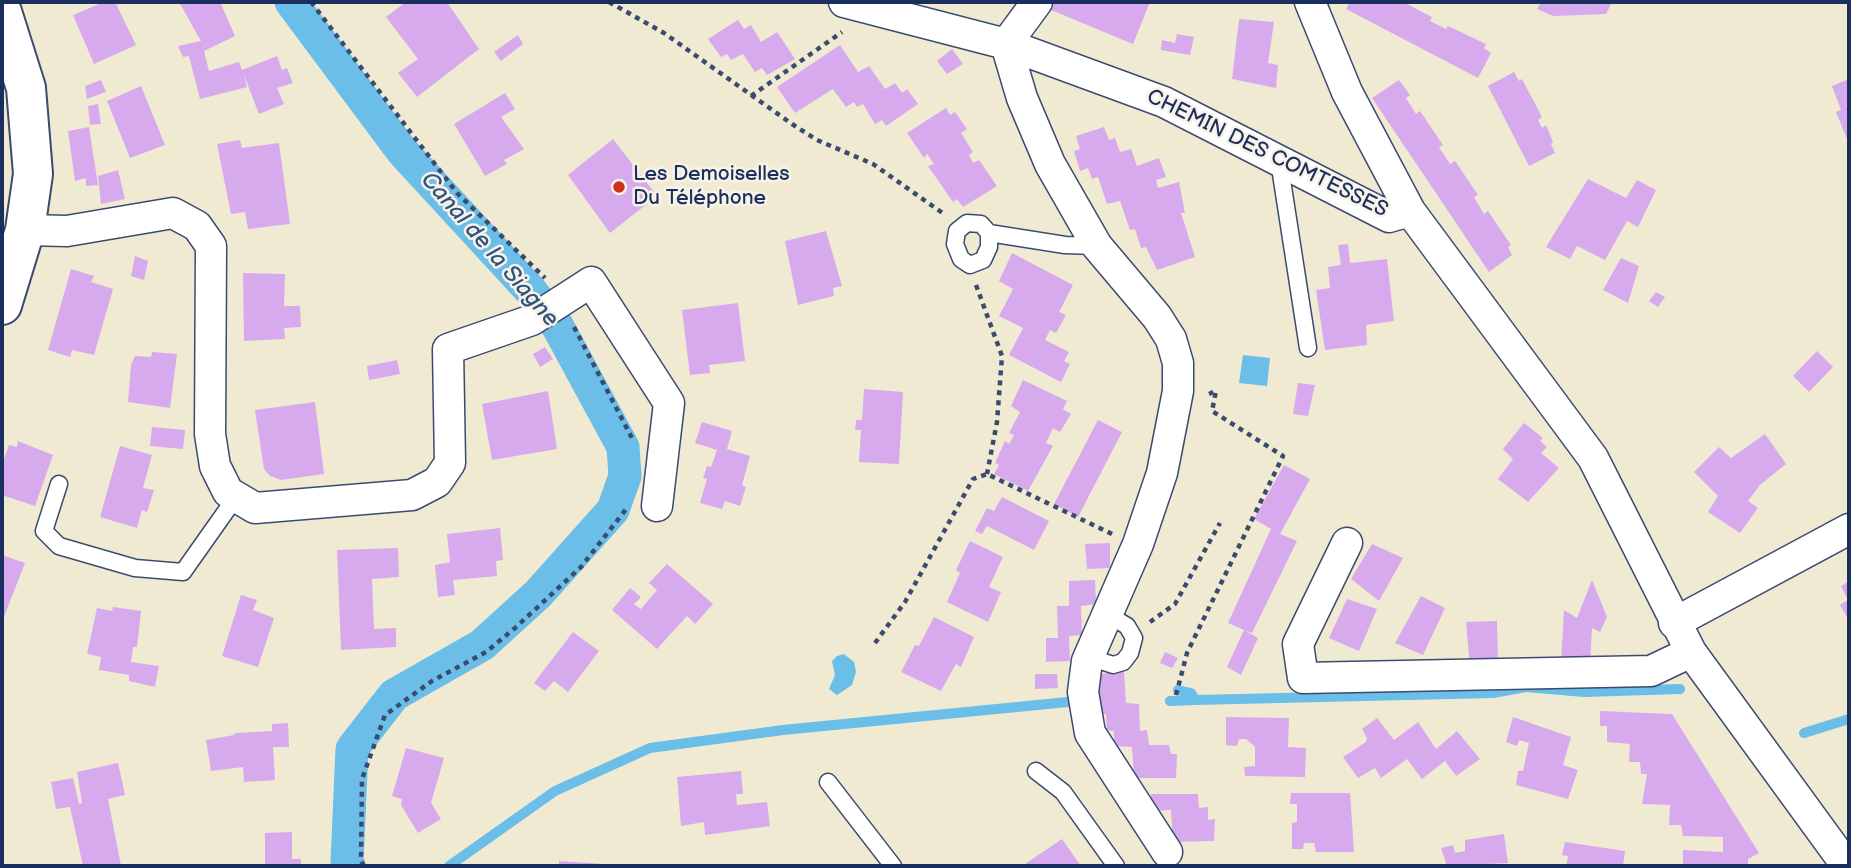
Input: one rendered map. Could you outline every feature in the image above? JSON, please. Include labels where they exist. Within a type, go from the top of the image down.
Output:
[{"type":"main road","points":[[2,12],[26,88],[32,128],[33,174],[25,230],[2,305]]},
{"type":"street","name":"CHEMIN DES COMTESSES","points":[[844,2],[1006,44],[1164,102],[1389,217],[1410,211]]},
{"type":"street","points":[[1037,2],[1006,44],[1022,98],[1050,164],[1097,246],[1157,317],[1171,339],[1178,363],[1178,391],[1162,473],[1140,537],[1118,625],[1092,650],[1083,692],[1090,733],[1167,852]]},
{"type":"street","points":[[1310,2],[1347,92],[1410,211],[1593,458],[1691,652],[1847,866]]},
{"type":"street","points":[[25,230],[67,231],[173,214],[197,226],[211,246],[210,434],[215,466],[228,492],[255,508],[412,495],[437,482],[450,463],[448,349],[532,320],[591,282],[669,403],[644,503]]},
{"type":"street","points":[[1674,623],[1849,528]]},
{"type":"street","points":[[1346,543],[1298,644],[1303,678],[1651,671],[1691,652]]},
{"type":"lane","points":[[1279,161],[1308,348]]},
{"type":"lane","points":[[967,223],[981,223],[989,233],[989,247],[983,260],[970,265],[961,258],[955,244],[960,230],[967,223]]},
{"type":"lane","points":[[989,233],[1065,245],[1097,246]]},
{"type":"lane","points":[[60,484],[44,531],[59,546],[135,568],[183,572],[236,497]]},
{"type":"lane","points":[[1035,772],[1063,792],[1115,866]]},
{"type":"lane","points":[[828,782],[893,866]]},
{"type":"path","points":[[311,2],[457,193],[505,241],[536,266],[563,301],[635,446]]},
{"type":"path","points":[[609,2],[664,33],[817,140],[873,164],[906,185],[960,230]]},
{"type":"path","points":[[751,96],[875,9]]},
{"type":"path","points":[[970,265],[1002,356],[996,422],[987,474]]},
{"type":"path","points":[[1176,695],[1191,645],[1283,456],[1212,411],[1216,391],[1209,392],[1208,403]]},
{"type":"path","points":[[875,643],[905,603],[973,480],[987,474],[1109,534],[1140,537]]},
{"type":"path","points":[[364,866],[362,779],[385,715],[432,681],[486,652],[581,567],[644,503]]},
{"type":"path","points":[[1118,625],[1150,622],[1175,604],[1220,523]]},
{"type":"water","points":[[1243,355],[1270,358],[1267,386],[1239,383]]},
{"type":"water","points":[[844,654],[854,662],[856,672],[852,685],[837,695],[829,689],[835,675],[832,661]]},
{"type":"building","points":[[104,2],[115,2],[136,45],[94,64],[73,15]]},
{"type":"building","points":[[179,2],[220,2],[235,36],[204,51],[209,71],[239,62],[242,70],[277,56],[282,70],[287,68],[293,83],[277,88],[284,104],[259,114],[244,75],[247,87],[200,99],[189,56],[183,57],[178,46],[201,41]]},
{"type":"building","points":[[406,2],[447,2],[479,49],[417,97],[398,73],[418,59],[386,17]]},
{"type":"building","points":[[1055,2],[1150,2],[1133,44],[1051,10]]},
{"type":"building","points":[[1350,2],[1403,2],[1432,17],[1430,21],[1446,29],[1448,26],[1486,44],[1484,48],[1491,53],[1478,78],[1346,9]]},
{"type":"building","points":[[1541,2],[1612,2],[1606,14],[1553,16],[1537,9]]},
{"type":"building","points":[[1239,19],[1274,22],[1268,63],[1278,65],[1276,88],[1232,79]]},
{"type":"building","points":[[738,20],[744,29],[751,25],[761,42],[777,32],[795,59],[767,75],[762,68],[755,72],[743,54],[731,60],[727,54],[721,57],[708,39]]},
{"type":"building","points":[[1177,34],[1194,37],[1190,55],[1161,50],[1162,40],[1175,43]]},
{"type":"building","points":[[518,35],[523,44],[501,61],[494,52]]},
{"type":"building","points":[[840,45],[858,72],[869,66],[885,89],[895,83],[902,93],[907,89],[918,104],[886,126],[882,120],[875,124],[863,104],[857,107],[854,102],[846,107],[833,89],[795,113],[777,87]]},
{"type":"building","points":[[952,49],[963,64],[947,74],[937,61]]},
{"type":"building","points":[[1514,72],[1519,81],[1522,79],[1542,117],[1538,120],[1542,128],[1546,125],[1555,153],[1529,166],[1488,86]]},
{"type":"building","points":[[1849,79],[1849,144],[1836,112],[1841,110],[1832,86]]},
{"type":"building","points":[[101,80],[106,92],[87,99],[85,86]]},
{"type":"building","points":[[1399,80],[1410,95],[1406,98],[1416,114],[1420,111],[1443,145],[1439,147],[1450,164],[1455,161],[1478,195],[1474,197],[1484,214],[1488,211],[1511,245],[1508,247],[1512,255],[1489,272],[1372,98]]},
{"type":"building","points":[[141,86],[165,145],[130,158],[107,101]]},
{"type":"building","points":[[505,93],[515,109],[501,117],[524,149],[504,160],[507,164],[485,176],[454,124]]},
{"type":"building","points":[[98,104],[101,124],[90,125],[88,106]]},
{"type":"building","points":[[946,108],[950,115],[955,112],[967,129],[961,133],[973,152],[969,155],[973,163],[979,160],[997,186],[963,207],[957,199],[953,202],[928,166],[934,164],[927,154],[924,158],[907,133]]},
{"type":"building","points":[[89,127],[98,185],[86,186],[86,178],[75,181],[68,131]]},
{"type":"building","points":[[1104,127],[1109,140],[1115,138],[1120,152],[1131,149],[1137,166],[1159,158],[1166,177],[1156,180],[1158,188],[1179,182],[1185,213],[1181,213],[1195,257],[1157,270],[1146,247],[1141,248],[1135,229],[1130,230],[1120,201],[1107,204],[1098,177],[1092,179],[1088,168],[1080,171],[1074,151],[1080,149],[1076,136]]},
{"type":"building","points":[[613,139],[657,196],[610,233],[568,175]]},
{"type":"building","points":[[240,140],[242,148],[279,143],[290,224],[248,229],[245,212],[231,214],[217,144]]},
{"type":"building","points":[[118,170],[125,199],[101,204],[98,176]]},
{"type":"building","points":[[1588,179],[1626,198],[1637,180],[1656,190],[1638,227],[1627,221],[1605,260],[1577,246],[1570,259],[1546,247]]},
{"type":"building","points":[[826,231],[842,286],[833,288],[834,296],[798,305],[785,241]]},
{"type":"building","points":[[1348,244],[1350,263],[1387,259],[1394,321],[1366,325],[1367,345],[1325,350],[1316,290],[1330,288],[1328,267],[1341,265],[1338,245]]},
{"type":"building","points":[[1012,253],[1073,285],[1059,312],[1066,315],[1056,333],[1050,330],[1045,340],[1069,352],[1064,361],[1070,364],[1061,382],[1009,355],[1023,328],[999,316],[1013,289],[999,281]]},
{"type":"building","points":[[135,256],[148,261],[144,280],[131,276]]},
{"type":"building","points":[[1621,258],[1639,266],[1628,303],[1603,290]]},
{"type":"building","points":[[71,269],[94,276],[91,282],[113,289],[94,355],[72,350],[70,357],[48,350]]},
{"type":"building","points":[[243,273],[285,274],[284,306],[300,306],[301,327],[284,328],[285,339],[244,341]]},
{"type":"building","points":[[1656,292],[1665,297],[1658,307],[1649,301]]},
{"type":"building","points":[[738,303],[745,361],[709,365],[710,373],[690,375],[682,310]]},
{"type":"building","points":[[545,347],[553,359],[540,367],[533,354]]},
{"type":"building","points":[[1817,351],[1833,367],[1809,392],[1793,376]]},
{"type":"building","points":[[152,352],[177,354],[170,408],[128,402],[131,365],[135,356],[151,357]]},
{"type":"building","points":[[397,360],[400,374],[369,380],[367,366]]},
{"type":"building","points":[[1023,380],[1067,401],[1063,409],[1071,414],[1060,432],[1053,428],[1046,443],[1053,446],[1028,491],[994,474],[999,465],[995,463],[1005,441],[1009,444],[1014,435],[1009,433],[1020,412],[1011,406]]},
{"type":"building","points":[[1298,383],[1315,385],[1308,416],[1293,414]]},
{"type":"building","points":[[864,389],[903,392],[899,464],[859,462],[861,430],[855,430],[856,420],[862,420]]},
{"type":"building","points":[[548,391],[557,449],[492,460],[482,404]]},
{"type":"building","points":[[315,402],[324,474],[281,480],[270,476],[264,469],[255,410]]},
{"type":"building","points":[[1098,420],[1122,432],[1078,517],[1054,504]]},
{"type":"building","points":[[702,422],[732,431],[727,449],[750,456],[742,485],[746,487],[740,506],[725,501],[722,509],[700,503],[707,479],[703,478],[707,466],[711,467],[717,450],[695,443]]},
{"type":"building","points":[[1524,423],[1543,438],[1540,441],[1547,447],[1541,453],[1559,468],[1528,502],[1498,479],[1513,459],[1503,449]]},
{"type":"building","points":[[152,427],[185,430],[183,449],[150,446]]},
{"type":"building","points":[[1765,434],[1786,464],[1760,485],[1748,501],[1758,508],[1740,533],[1708,512],[1718,496],[1694,472],[1719,447],[1731,458]]},
{"type":"building","points":[[18,441],[53,455],[35,506],[2,495],[2,465],[9,445],[17,447]]},
{"type":"building","points":[[120,446],[152,455],[143,488],[154,490],[147,512],[142,510],[137,528],[100,517]]},
{"type":"building","points":[[1284,465],[1310,479],[1280,534],[1297,541],[1252,633],[1228,623],[1271,529],[1254,519]]},
{"type":"building","points":[[1002,497],[1049,521],[1034,550],[987,526],[982,534],[975,531],[987,508],[994,511]]},
{"type":"building","points":[[500,528],[503,560],[496,561],[497,576],[453,580],[455,595],[438,597],[435,565],[450,562],[447,534]]},
{"type":"building","points":[[970,541],[1003,557],[989,587],[1001,592],[988,622],[947,602],[960,573],[956,570]]},
{"type":"building","points":[[1110,543],[1110,568],[1087,569],[1085,544]]},
{"type":"building","points":[[1372,544],[1403,558],[1379,601],[1351,579]]},
{"type":"building","points":[[398,548],[399,577],[372,579],[374,629],[396,628],[396,647],[341,650],[337,550]]},
{"type":"building","points":[[2,555],[25,563],[2,622]]},
{"type":"building","points":[[667,564],[713,604],[695,624],[687,616],[657,649],[612,610],[630,588],[641,597],[634,604],[641,609],[657,590],[649,583]]},
{"type":"building","points":[[1095,580],[1096,604],[1081,606],[1082,635],[1069,636],[1070,661],[1046,662],[1046,638],[1058,638],[1057,606],[1069,606],[1069,581]]},
{"type":"building","points":[[1592,580],[1607,617],[1600,632],[1592,628],[1590,664],[1561,663],[1564,610],[1577,618]]},
{"type":"building","points":[[1849,581],[1849,621],[1840,605],[1848,600],[1841,586]]},
{"type":"building","points":[[241,595],[257,600],[253,610],[274,618],[258,667],[222,656]]},
{"type":"building","points":[[1421,596],[1445,608],[1423,655],[1395,643]]},
{"type":"building","points":[[1347,599],[1377,609],[1359,651],[1329,638]]},
{"type":"building","points":[[113,607],[141,611],[137,647],[133,647],[131,662],[159,666],[155,687],[129,681],[129,675],[99,670],[101,657],[87,654],[97,608],[112,611]]},
{"type":"building","points":[[934,617],[974,637],[961,667],[956,664],[941,691],[901,672]]},
{"type":"building","points":[[1497,621],[1498,663],[1470,668],[1466,622]]},
{"type":"building","points":[[1244,630],[1258,638],[1241,675],[1227,667]]},
{"type":"building","points":[[573,632],[599,651],[568,692],[554,681],[545,691],[534,683]]},
{"type":"building","points":[[1165,652],[1178,658],[1172,668],[1160,663]]},
{"type":"building","points":[[1124,672],[1126,703],[1139,704],[1140,731],[1147,730],[1149,745],[1169,745],[1171,754],[1177,754],[1176,778],[1134,778],[1132,747],[1114,746],[1114,731],[1107,730],[1106,714],[1100,714],[1098,674]]},
{"type":"building","points":[[1035,674],[1057,674],[1058,688],[1035,689]]},
{"type":"building","points":[[1600,711],[1672,714],[1759,853],[1748,859],[1748,866],[1683,866],[1683,850],[1723,852],[1723,837],[1683,836],[1681,825],[1669,825],[1670,805],[1642,804],[1647,774],[1641,774],[1640,762],[1629,762],[1630,744],[1607,742],[1607,726],[1600,726]]},
{"type":"building","points":[[1226,717],[1289,718],[1288,747],[1306,748],[1305,777],[1245,776],[1244,767],[1255,766],[1255,747],[1246,739],[1239,739],[1237,746],[1226,745]]},
{"type":"building","points":[[1513,717],[1571,737],[1563,765],[1578,770],[1568,799],[1516,785],[1518,771],[1523,771],[1529,743],[1519,740],[1517,746],[1506,742]]},
{"type":"building","points":[[1377,718],[1394,740],[1418,722],[1436,749],[1457,731],[1480,759],[1456,776],[1445,761],[1422,779],[1407,759],[1381,778],[1375,768],[1358,778],[1343,757],[1366,742],[1367,738],[1362,729]]},
{"type":"building","points":[[288,723],[289,747],[273,747],[275,780],[244,782],[243,767],[211,771],[206,740],[235,733],[272,731],[272,724]]},
{"type":"building","points":[[406,748],[444,758],[431,803],[441,819],[418,833],[401,805],[402,799],[392,796]]},
{"type":"building","points":[[118,763],[125,795],[108,799],[121,866],[83,866],[70,807],[56,809],[51,782],[73,778],[79,804],[82,803],[77,772]]},
{"type":"building","points":[[741,771],[743,794],[736,794],[737,805],[767,802],[770,826],[705,835],[704,822],[681,826],[677,777]]},
{"type":"building","points":[[1291,793],[1350,793],[1354,852],[1316,852],[1314,843],[1304,843],[1303,849],[1292,849],[1292,823],[1297,822],[1297,804],[1290,804]]},
{"type":"building","points":[[1151,794],[1198,794],[1199,808],[1208,807],[1208,820],[1215,819],[1214,841],[1173,842],[1171,810],[1151,811]]},
{"type":"building","points":[[292,832],[292,859],[301,859],[301,866],[265,866],[265,833]]},
{"type":"building","points":[[1504,834],[1508,863],[1447,866],[1441,848],[1453,845],[1455,853],[1465,851],[1465,840]]},
{"type":"building","points":[[1062,839],[1081,866],[1022,866]]},
{"type":"building","points":[[1565,842],[1625,851],[1623,866],[1566,866],[1568,856],[1562,855]]},
{"type":"building","points":[[559,861],[605,864],[605,866],[559,866]]},
{"type":"waterway","name":"Canal de la Siagne","points":[[291,2],[402,151],[531,291],[558,327],[623,447],[625,476],[613,510],[538,594],[482,645],[394,695],[352,749],[347,862],[349,866]]},
{"type":"waterway","points":[[1178,690],[1191,693],[1195,700],[1493,693],[1526,687],[1584,692],[1680,689]]},
{"type":"waterway","points":[[1170,701],[1196,700]]},
{"type":"waterway","points":[[449,866],[555,791],[650,748],[783,730],[1068,702]]},
{"type":"waterway","points":[[1804,733],[1849,719]]},
{"type":"place","name":"Les Demoiselles Du Téléphone","points":[[619,187]]}]
